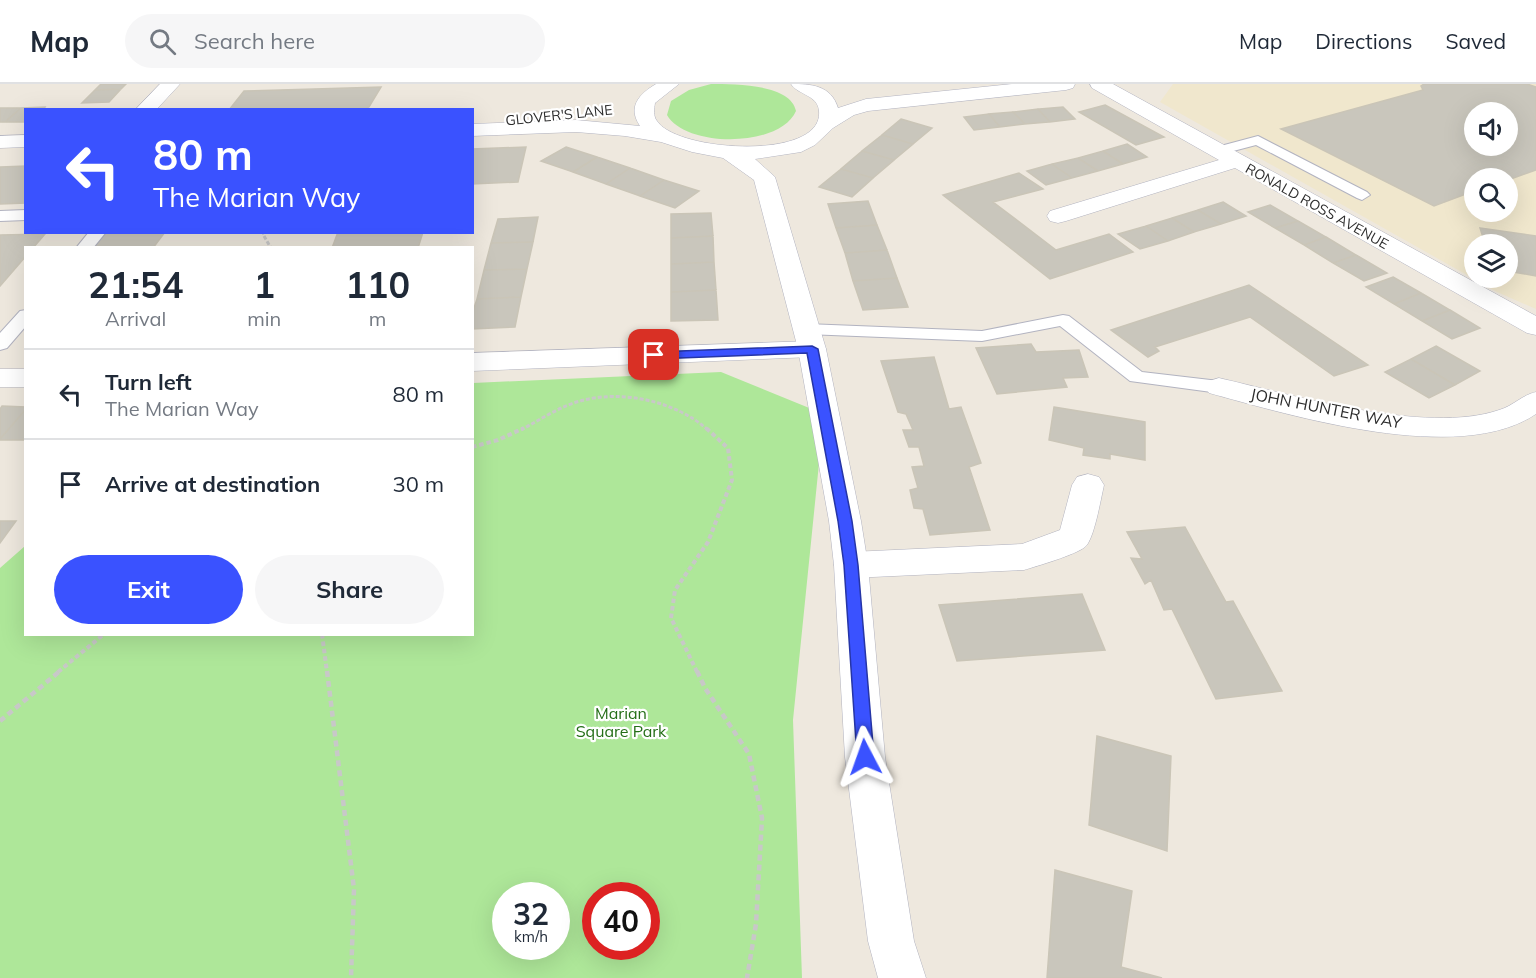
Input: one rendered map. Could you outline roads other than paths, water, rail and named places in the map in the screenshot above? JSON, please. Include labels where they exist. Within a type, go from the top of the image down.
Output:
[{"type":"street","points":[[146,108],[171,84]]},
{"type":"street","name":"GLOVER'S LANE","points":[[474,123],[537,120],[616,110],[645,102],[651,95],[670,84]]},
{"type":"street","points":[[728,152],[780,151],[801,144],[815,138],[829,123],[856,108],[896,100],[1066,84]]},
{"type":"street","name":"RONALD ROSS AVENUE","points":[[1099,84],[1536,327]]},
{"type":"street","points":[[805,86],[855,99],[896,100]]},
{"type":"street","points":[[805,86],[827,102],[829,123]]},
{"type":"street","points":[[645,102],[644,119],[652,130],[667,138]]},
{"type":"street","name":"GLOVER'S LANE","points":[[474,130],[576,126],[625,130],[728,152]]},
{"type":"street","points":[[0,142],[24,141]]},
{"type":"street","points":[[764,177],[783,157],[801,144]]},
{"type":"street","points":[[0,150],[24,149]]},
{"type":"street","points":[[728,152],[764,177],[809,339],[845,521],[851,565],[865,757],[891,941],[902,978]]},
{"type":"street","points":[[1058,216],[1228,156]]},
{"type":"street","points":[[474,362],[809,339]]},
{"type":"street","points":[[0,378],[24,378]]},
{"type":"street","name":"JOHN HUNTER WAY","points":[[1219,387],[1372,420],[1448,428],[1506,419],[1536,401]]},
{"type":"street","points":[[851,565],[1024,557],[1074,538],[1088,485]]},
{"type":"lane","points":[[1228,156],[1258,140],[1362,195]]},
{"type":"lane","points":[[0,216],[24,215]]},
{"type":"lane","points":[[86,246],[96,234]]},
{"type":"lane","points":[[0,344],[24,317]]},
{"type":"lane","points":[[809,339],[982,336],[1063,320],[1137,377],[1219,387]]},
{"type":"park label","name":"Marian Square Park","points":[[621,722]]}]
